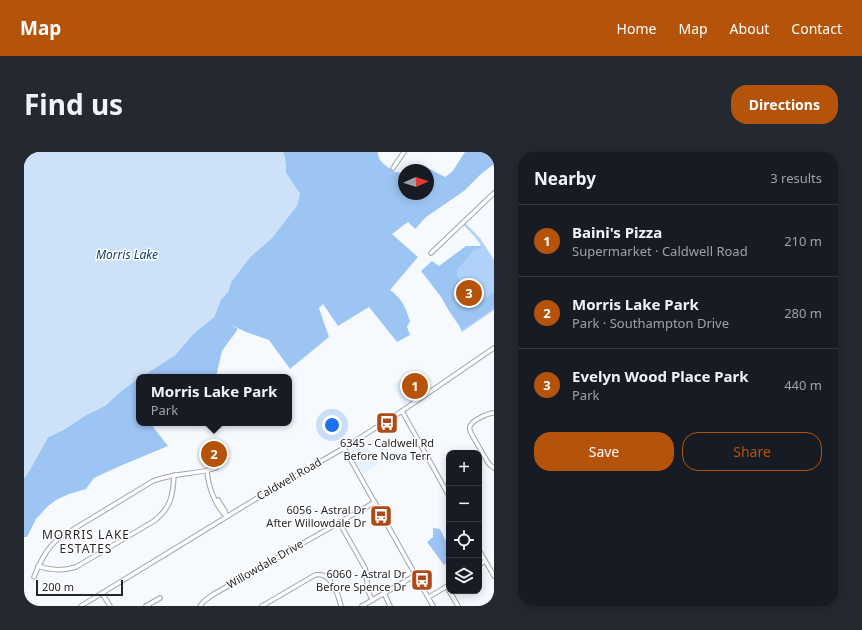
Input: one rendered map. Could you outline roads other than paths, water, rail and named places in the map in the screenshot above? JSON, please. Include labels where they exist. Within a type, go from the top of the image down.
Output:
[{"type":"street","points":[[393,168],[404,152]]},
{"type":"street","points":[[432,253],[494,193]]},
{"type":"street","name":"Caldwell Road","points":[[81,606],[226,516],[344,448],[494,348]]},
{"type":"street","points":[[402,410],[446,491]]},
{"type":"street","points":[[494,413],[488,413],[471,424],[470,433],[487,461],[494,468]]},
{"type":"street","points":[[344,448],[433,606]]},
{"type":"street","points":[[34,577],[46,551],[54,543],[64,535],[153,481],[167,476],[207,471],[216,468]]},
{"type":"street","points":[[207,471],[209,483],[214,496],[225,511],[226,516]]},
{"type":"street","points":[[38,566],[50,570],[60,571],[76,567],[154,521],[161,515],[169,504],[173,489],[174,475]]},
{"type":"street","name":"Willowdale Drive","points":[[200,606],[214,594],[375,502]]},
{"type":"street","points":[[340,522],[364,565],[367,574],[367,591],[372,600]]},
{"type":"street","points":[[482,556],[494,576]]},
{"type":"street","points":[[262,606],[315,575],[320,574],[326,577],[332,584],[341,606]]},
{"type":"street","points":[[362,606],[416,575]]},
{"type":"street","points":[[429,597],[446,587]]},
{"type":"street","points":[[102,593],[110,606]]},
{"type":"street","points":[[384,593],[390,606]]},
{"type":"street","points":[[452,594],[458,606]]},
{"type":"street","points":[[146,606],[160,598]]},
{"type":"water","name":"Morris Lake","points":[[24,152],[283,152],[286,173],[300,194],[297,206],[272,238],[250,257],[231,282],[228,292],[221,299],[214,317],[194,333],[175,355],[146,374],[136,374],[136,380],[105,406],[48,437],[24,478]]},
{"type":"place","name":"Evelyn Wood Place Park","points":[[469,293]]},
{"type":"place","name":"Baini's Pizza","points":[[415,386]]},
{"type":"place","name":"6345 - Caldwell Rd Before Nova Terr","points":[[387,423]]},
{"type":"place","name":"Morris Lake Park","points":[[214,454]]},
{"type":"place","name":"6056 - Astral Dr After Willowdale Dr","points":[[381,516]]},
{"type":"place","name":"6060 - Astral Dr Before Spence Dr","points":[[422,580]]},
{"type":"district","name":"MORRIS LAKE ESTATES","points":[[86,542]]}]
